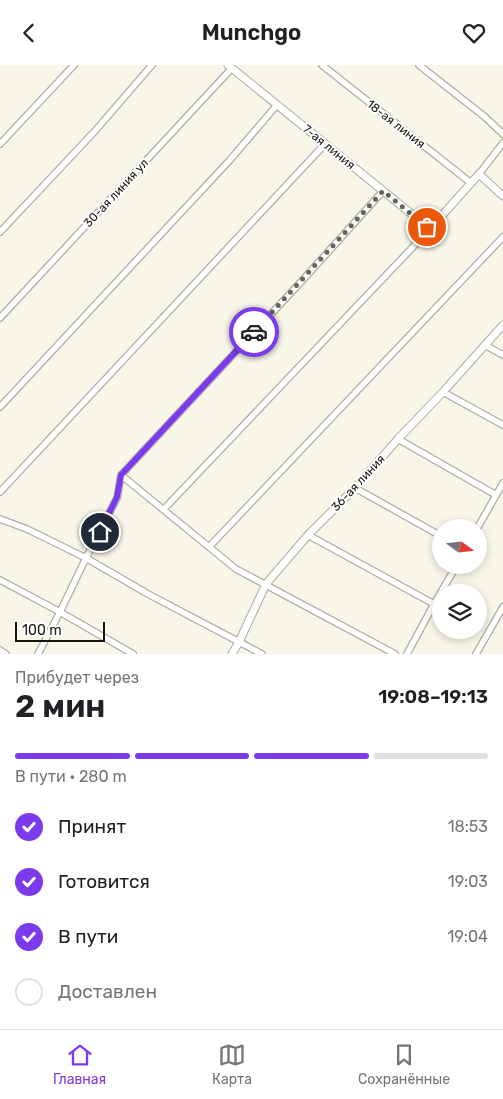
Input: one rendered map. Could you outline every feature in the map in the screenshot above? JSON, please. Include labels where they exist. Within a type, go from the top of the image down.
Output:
[{"type":"street","points":[[1,140],[74,65]]},
{"type":"street","points":[[0,232],[95,131],[152,65]]},
{"type":"street","name":"18-ая линия","points":[[322,65],[471,183]]},
{"type":"street","points":[[419,65],[485,117],[503,134]]},
{"type":"street","name":"7-ая линия","points":[[233,67],[276,105],[430,229]]},
{"type":"street","name":"30-ая линия ул","points":[[0,318],[233,67]]},
{"type":"street","points":[[0,407],[229,161],[276,105]]},
{"type":"street","points":[[0,492],[325,143]]},
{"type":"street","points":[[164,509],[430,229],[479,174],[503,143]]},
{"type":"street","points":[[479,174],[503,196]]},
{"type":"street","points":[[38,654],[117,497],[121,475],[383,191]]},
{"type":"street","points":[[209,547],[503,237]]},
{"type":"street","name":"36-ая линия","points":[[232,654],[266,584],[308,535],[355,488],[503,325]]},
{"type":"street","points":[[485,345],[503,355]]},
{"type":"street","points":[[443,392],[503,425]]},
{"type":"street","points":[[398,439],[496,495]]},
{"type":"street","points":[[121,475],[236,569],[395,654]]},
{"type":"street","points":[[482,519],[503,483]]},
{"type":"street","points":[[355,488],[432,531]]},
{"type":"street","points":[[0,519],[28,529],[86,558],[148,594],[262,654]]},
{"type":"street","points":[[308,535],[432,603]]},
{"type":"street","points":[[0,580],[133,654]]},
{"type":"street","points":[[476,654],[503,607]]},
{"type":"street","points":[[407,654],[432,608]]},
{"type":"street","points":[[0,650],[6,654]]},
{"type":"way so far","points":[[254,332],[383,191],[427,227]]},
{"type":"route","points":[[100,532],[117,497],[121,475],[254,332]]}]
